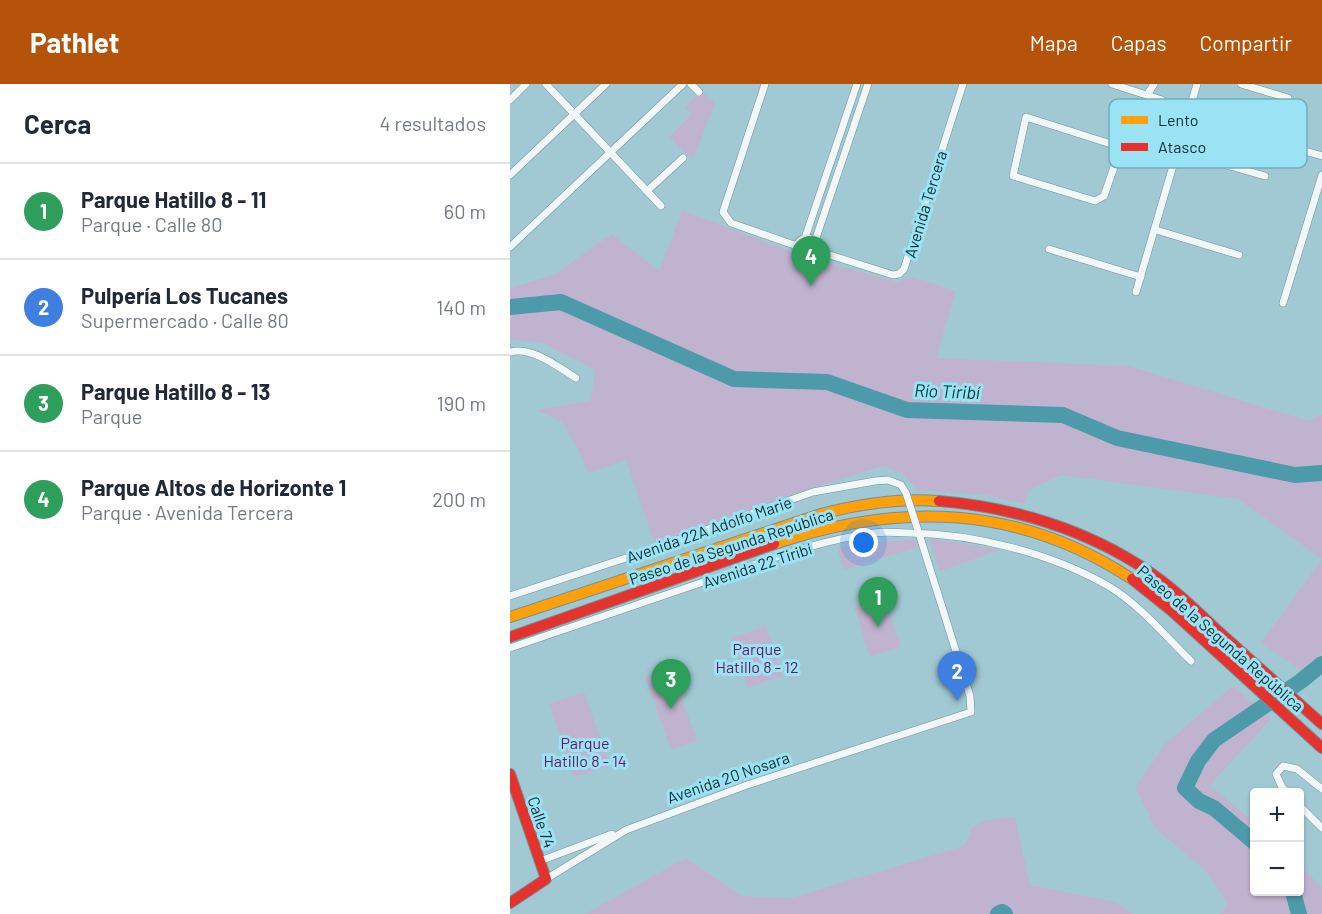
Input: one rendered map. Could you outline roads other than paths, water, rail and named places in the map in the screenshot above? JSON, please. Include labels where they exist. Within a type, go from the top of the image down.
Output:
[{"type":"main road","name":"Paseo de la Segunda República","points":[[510,617],[809,517],[859,505],[903,500],[930,500],[986,506],[1009,510],[1051,524],[1105,547],[1137,564],[1162,582],[1322,724]]},
{"type":"main road","name":"Paseo de la Segunda República","points":[[510,637],[803,535],[873,519],[932,515],[1008,524],[1053,538],[1104,561],[1131,577],[1155,596],[1319,745]]},
{"type":"main road","name":"Calle 74","points":[[510,774],[546,879]]},
{"type":"main road","name":"Avenida 20 Nosara","points":[[510,903],[546,879]]},
{"type":"street","points":[[510,100],[526,84]]},
{"type":"street","points":[[546,84],[661,206]]},
{"type":"street","points":[[510,175],[606,84]]},
{"type":"street","points":[[510,247],[683,84]]},
{"type":"street","points":[[691,84],[699,92]]},
{"type":"street","points":[[765,84],[723,212],[731,223],[797,246]]},
{"type":"street","points":[[797,246],[805,238],[857,84]]},
{"type":"street","points":[[797,246],[800,256],[806,259],[813,257],[817,251],[814,241],[868,84]]},
{"type":"street","name":"Avenida Tercera","points":[[817,251],[893,275],[899,274],[904,269],[963,84]]},
{"type":"street","points":[[1112,84],[1159,99]]},
{"type":"street","points":[[1147,95],[1154,84]]},
{"type":"street","points":[[1192,99],[1197,84]]},
{"type":"street","points":[[1241,84],[1288,98]]},
{"type":"street","points":[[1109,143],[1026,117],[1013,176],[1095,201],[1104,196],[1114,168]]},
{"type":"street","points":[[1307,152],[1322,156]]},
{"type":"street","points":[[647,191],[683,158]]},
{"type":"street","points":[[1136,292],[1173,168]]},
{"type":"street","points":[[1236,168],[1264,176]]},
{"type":"street","points":[[1283,303],[1322,176]]},
{"type":"street","points":[[1156,230],[1239,255]]},
{"type":"street","points":[[805,238],[814,241]]},
{"type":"street","points":[[1049,249],[1141,277]]},
{"type":"street","points":[[510,352],[518,350],[541,358],[576,378]]},
{"type":"street","name":"Avenida 22A Adolfo Marie","points":[[510,596],[813,492],[875,481],[888,480],[901,485],[906,493],[918,533]]},
{"type":"street","name":"Avenida 22 Tiribí","points":[[510,648],[833,540],[876,532],[947,535],[1011,548],[1052,561],[1111,588],[1136,607],[1191,661]]},
{"type":"street","name":"Avenida 20 Nosara","points":[[546,879],[626,830],[747,785],[970,712],[970,696],[918,533]]},
{"type":"street","points":[[1285,788],[1276,774],[1283,766],[1289,766],[1306,775],[1322,789]]},
{"type":"street","points":[[1304,811],[1322,828]]},
{"type":"street","points":[[540,861],[626,830]]},
{"type":"waterway","name":"Río Tiribí","points":[[510,307],[561,302],[734,379],[827,382],[907,410],[1063,415],[1117,438],[1295,475],[1322,473]]},
{"type":"waterway","points":[[1250,839],[1214,808],[1199,801],[1185,788],[1198,761],[1214,740],[1301,681],[1322,664]]},
{"type":"waterway","points":[[1294,896],[1299,914]]},
{"type":"waterway","points":[[998,914],[1002,912],[1005,914]]},
{"type":"place","name":"Parque Altos de Horizonte 1","points":[[811,286]]},
{"type":"place","name":"Parque Hatillo 8 - 11","points":[[878,627]]},
{"type":"place","name":"Pulpería Los Tucanes","points":[[957,701]]},
{"type":"place","name":"Parque Hatillo 8 - 13","points":[[671,709]]},
{"type":"park label","name":"Parque Hatillo 8 - 12","points":[[757,657]]},
{"type":"park label","name":"Parque Hatillo 8 - 14","points":[[585,751]]}]
